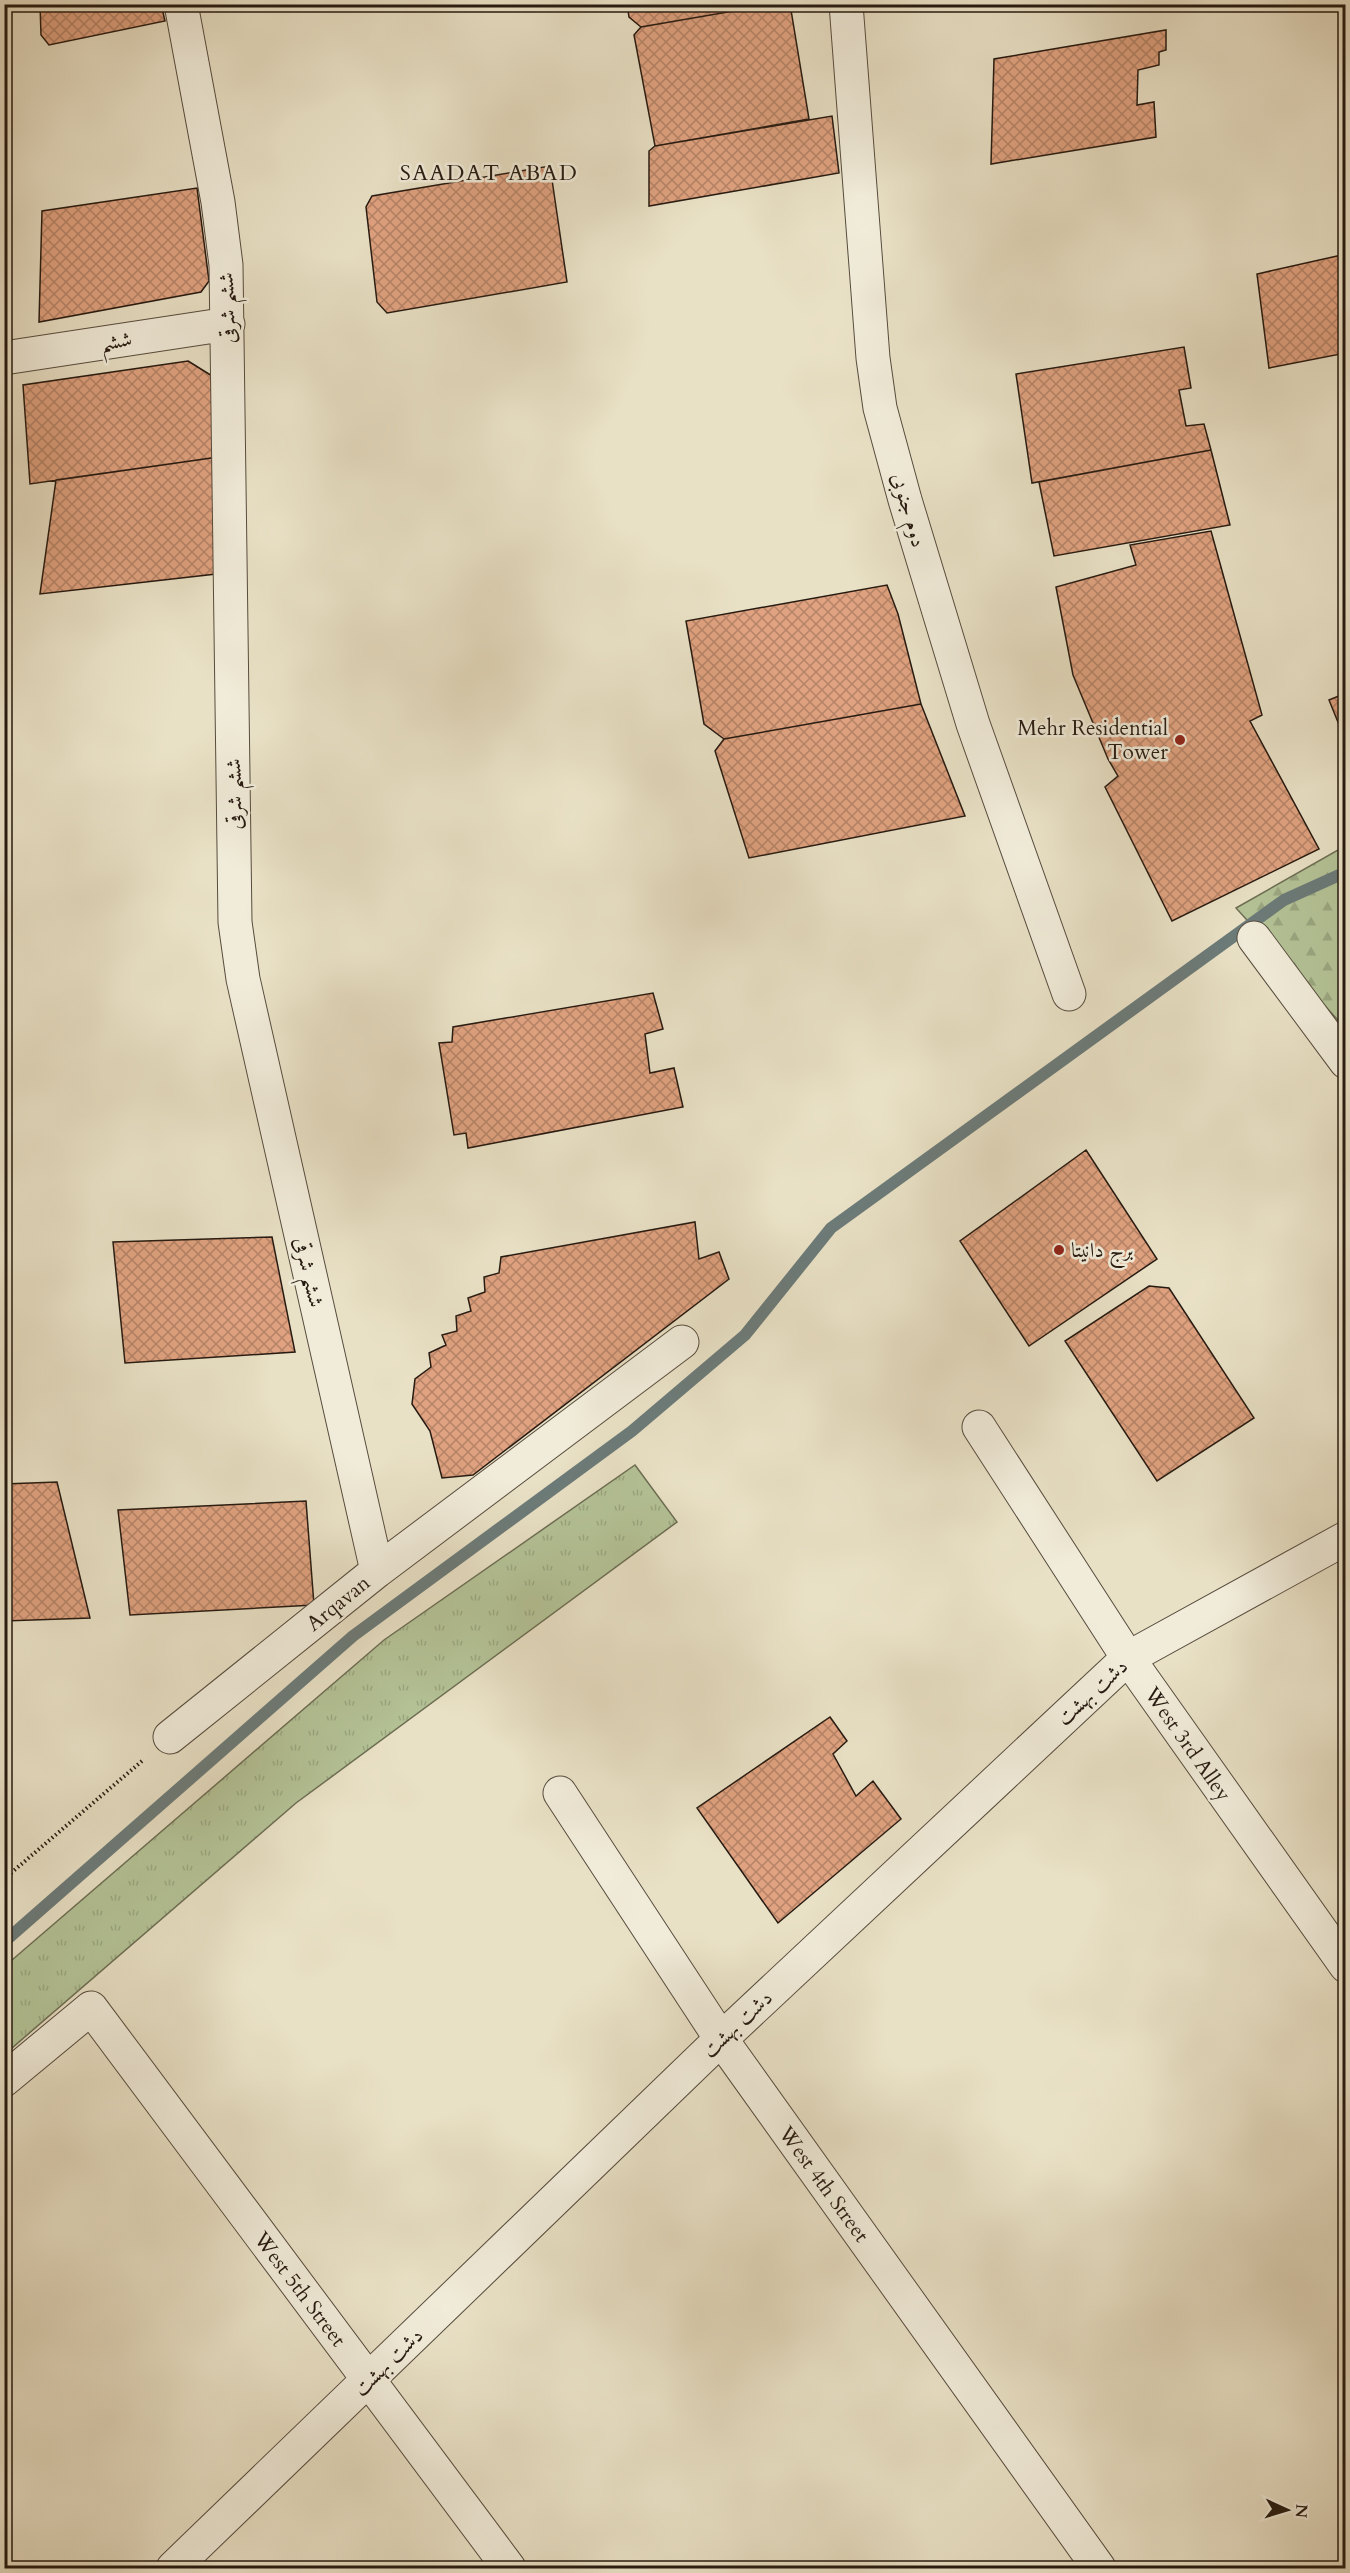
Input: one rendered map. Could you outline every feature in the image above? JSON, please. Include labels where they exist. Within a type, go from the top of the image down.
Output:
[{"type":"street","name":"ششم شرقی","points":[[182,4],[218,202],[226,265],[235,922],[243,979],[377,1572]]},
{"type":"street","name":"دوم جنوبی","points":[[846,4],[873,358],[880,408],[905,500],[973,724],[1069,994]]},
{"type":"street","name":"ششم","points":[[4,358],[228,324]]},
{"type":"street","points":[[1254,938],[1346,1062]]},
{"type":"street","name":"Arqavan","points":[[170,1737],[377,1572],[682,1342]]},
{"type":"street","name":"West 3rd Alley","points":[[979,1427],[1128,1658],[1346,1966]]},
{"type":"street","name":"دشت بهشت","points":[[173,2568],[721,2039],[1128,1658],[1346,1538]]},
{"type":"street","name":"West 4th Street","points":[[560,1793],[721,2039],[1099,2568]]},
{"type":"street","name":"West 5th Street","points":[[4,2079],[91,2008],[509,2568]]},
{"type":"path","points":[[4,1879],[170,1737]]},
{"type":"green space","points":[[1345,846],[1345,1028],[1236,908]]},
{"type":"green space","points":[[635,1465],[677,1522],[296,1803],[5,2054],[5,1966],[384,1640]]},
{"type":"building","points":[[40,4],[161,4],[165,21],[49,45],[41,35]]},
{"type":"building","points":[[627,4],[774,4],[641,27],[629,17]]},
{"type":"building","points":[[774,4],[790,4],[809,119],[655,146],[634,35],[641,27]]},
{"type":"building","points":[[1166,30],[1166,50],[1159,52],[1159,65],[1138,70],[1137,105],[1154,102],[1156,137],[991,164],[994,59]]},
{"type":"building","points":[[832,116],[839,173],[649,206],[649,151],[655,146]]},
{"type":"building","points":[[550,166],[567,282],[387,313],[377,302],[366,207],[372,196]]},
{"type":"building","points":[[197,188],[209,281],[201,292],[39,322],[42,211]]},
{"type":"building","points":[[1346,254],[1346,353],[1269,368],[1257,274]]},
{"type":"building","points":[[1184,347],[1191,388],[1179,390],[1186,426],[1204,424],[1211,450],[1032,483],[1016,374]]},
{"type":"building","points":[[188,361],[217,379],[218,457],[30,484],[23,385]]},
{"type":"building","points":[[1211,450],[1230,525],[1054,556],[1039,482]]},
{"type":"building","points":[[218,457],[216,574],[40,594],[56,480]]},
{"type":"building","name":"Mehr Residential Tower","points":[[1211,531],[1262,715],[1250,721],[1319,849],[1172,921],[1105,787],[1118,776],[1108,759],[1073,675],[1056,587],[1136,565],[1130,545]]},
{"type":"building","points":[[887,585],[898,614],[921,704],[724,739],[704,724],[686,621]]},
{"type":"building","points":[[1346,693],[1346,742],[1329,700]]},
{"type":"building","points":[[921,704],[965,816],[749,858],[715,751],[724,739]]},
{"type":"building","points":[[653,993],[663,1029],[645,1034],[650,1073],[674,1068],[683,1107],[468,1148],[466,1133],[454,1135],[439,1043],[452,1042],[453,1027]]},
{"type":"building","name":"برج دانیتا","points":[[1086,1150],[1157,1259],[1029,1346],[960,1241]]},
{"type":"building","points":[[695,1222],[699,1259],[719,1252],[729,1279],[473,1475],[442,1478],[430,1431],[412,1404],[415,1379],[431,1367],[429,1353],[446,1345],[442,1335],[457,1331],[456,1316],[471,1311],[468,1298],[485,1292],[484,1277],[499,1273],[501,1257]]},
{"type":"building","points":[[272,1237],[295,1352],[125,1363],[113,1242]]},
{"type":"building","points":[[1149,1286],[1169,1288],[1254,1418],[1157,1481],[1065,1341]]},
{"type":"building","points":[[57,1482],[90,1618],[4,1621],[4,1484]]},
{"type":"building","points":[[306,1501],[314,1605],[130,1615],[118,1510]]},
{"type":"building","points":[[830,1717],[847,1741],[833,1754],[856,1796],[873,1781],[901,1819],[778,1923],[697,1808]]},
{"type":"waterway","points":[[4,1942],[353,1636],[632,1431],[745,1335],[831,1228],[1284,900],[1346,872]]},
{"type":"place","name":"Mehr Residential Tower","points":[[1180,740]]},
{"type":"place","name":"برج دانیتا","points":[[1059,1250]]},
{"type":"district","name":"SAADAT ABAD","points":[[489,172]]}]
